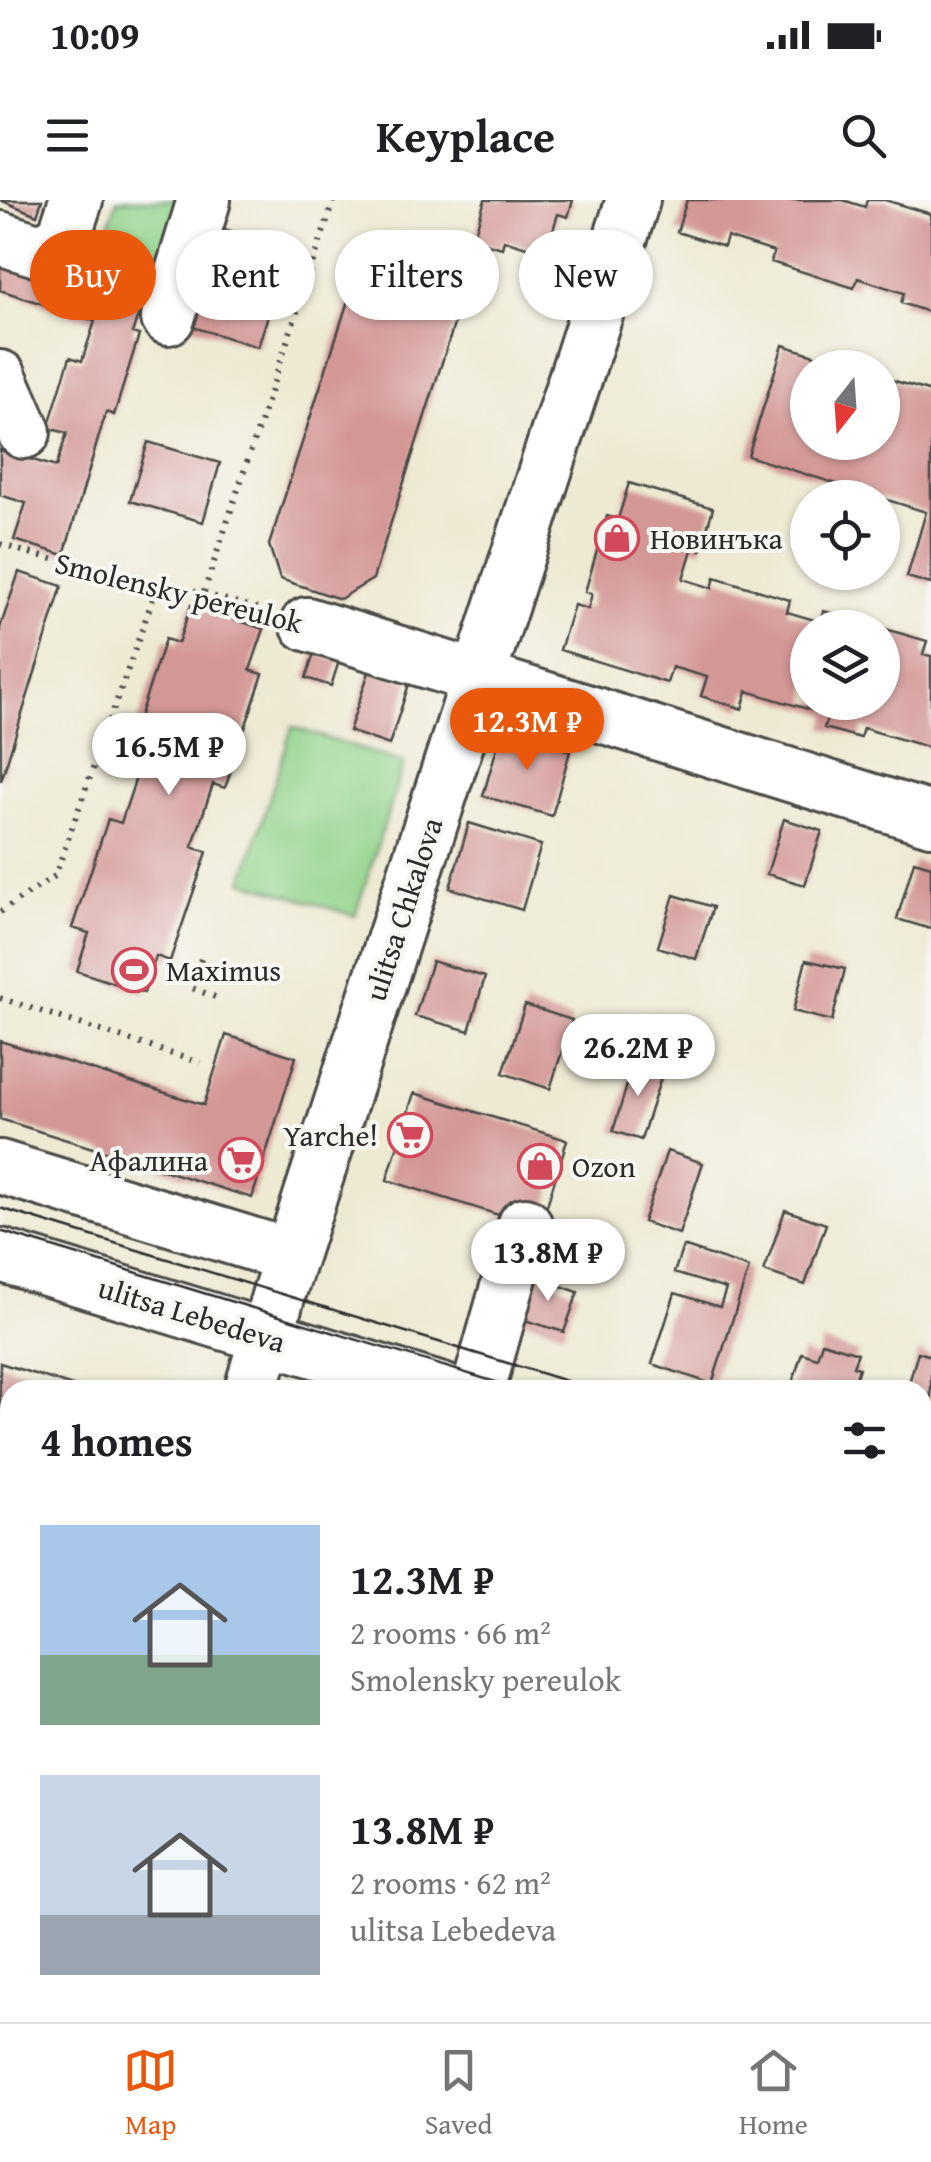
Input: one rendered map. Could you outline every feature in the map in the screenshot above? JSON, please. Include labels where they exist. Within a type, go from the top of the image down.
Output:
[{"type":"street","points":[[0,238],[40,250],[63,240],[76,200]]},
{"type":"street","points":[[168,318],[204,200]]},
{"type":"street","name":"ulitsa Chkalova","points":[[253,1380],[634,200]]},
{"type":"street","points":[[0,376],[24,432]]},
{"type":"street","name":"Smolensky pereulok","points":[[307,624],[931,819]]},
{"type":"street","points":[[0,1166],[291,1256]]},
{"type":"street","points":[[481,1380],[525,1224]]},
{"type":"street","name":"ulitsa Lebedeva","points":[[0,1255],[409,1380]]},
{"type":"path","points":[[204,592],[334,200]]},
{"type":"path","name":"Smolensky pereulok","points":[[0,544],[68,565],[204,592],[307,624]]},
{"type":"path","points":[[0,912],[56,876],[158,584]]},
{"type":"path","points":[[201,959],[192,988],[215,997]]},
{"type":"path","points":[[0,998],[200,1063]]},
{"type":"green space","points":[[117,200],[199,200],[189,230],[176,230],[176,270],[172,282],[156,277],[156,230],[107,230]]},
{"type":"green space","points":[[292,727],[404,763],[355,916],[243,881]]},
{"type":"building","points":[[0,200],[42,200],[37,215]]},
{"type":"building","points":[[485,200],[573,200],[568,217],[558,214],[553,230],[519,230],[519,245],[504,240],[499,247],[499,230],[476,230]]},
{"type":"building","points":[[687,200],[843,200],[865,207],[867,200],[885,200],[931,214],[931,313],[901,303],[904,293],[858,278],[854,288],[771,262],[774,252],[727,237],[724,247],[677,232]]},
{"type":"building","points":[[0,255],[30,265],[30,300],[0,290]]},
{"type":"building","points":[[92,320],[137,320],[132,333],[139,335],[114,415],[106,412],[64,555],[14,540],[26,503],[0,495],[0,450],[56,467],[67,433],[48,428],[70,357],[82,361],[95,321]]},
{"type":"building","points":[[187,320],[267,320],[258,347],[186,325]]},
{"type":"building","points":[[342,320],[455,320],[373,579],[340,599],[280,579],[269,545]]},
{"type":"building","points":[[783,345],[798,350],[790,350],[790,460],[900,460],[900,383],[931,392],[931,584],[907,577],[926,512],[900,504],[900,480],[824,480],[748,456]]},
{"type":"building","points":[[148,442],[220,463],[203,522],[130,501]]},
{"type":"building","points":[[629,483],[713,508],[701,550],[693,547],[683,579],[712,588],[715,577],[790,600],[787,612],[790,704],[747,691],[742,709],[701,696],[707,677],[672,667],[667,683],[560,650],[574,605],[588,609],[592,594],[585,592],[607,516],[618,519]]},
{"type":"building","points":[[19,572],[62,586],[1,781],[0,628]]},
{"type":"building","points":[[191,605],[264,629],[250,670],[263,674],[225,788],[213,784],[192,847],[207,852],[170,961],[156,956],[144,993],[77,971],[89,933],[72,928],[108,819],[121,823],[142,759],[127,754],[165,639],[178,643]]},
{"type":"building","points":[[900,633],[927,641],[923,654],[931,656],[931,748],[863,728],[860,738],[824,728],[826,720],[900,720]]},
{"type":"building","points":[[314,653],[339,661],[331,686],[306,678]]},
{"type":"building","points":[[370,669],[410,681],[389,745],[349,731]]},
{"type":"building","points":[[502,730],[570,751],[552,816],[483,796]]},
{"type":"building","points":[[784,819],[822,831],[805,885],[767,874]]},
{"type":"building","points":[[469,823],[541,845],[522,910],[450,888]]},
{"type":"building","points":[[914,861],[931,866],[931,929],[897,919]]},
{"type":"building","points":[[674,895],[713,907],[696,959],[658,947]]},
{"type":"building","points":[[806,960],[845,969],[832,1021],[793,1011]]},
{"type":"building","points":[[432,961],[485,977],[469,1031],[415,1016]]},
{"type":"building","points":[[525,1005],[572,1020],[550,1089],[503,1073]]},
{"type":"building","points":[[226,1035],[296,1057],[252,1198],[0,1119],[0,1041],[204,1105]]},
{"type":"building","points":[[635,1059],[664,1068],[641,1140],[613,1131]]},
{"type":"building","points":[[414,1093],[567,1140],[540,1228],[387,1180]]},
{"type":"building","points":[[667,1151],[703,1163],[679,1234],[643,1222]]},
{"type":"building","points":[[785,1210],[826,1224],[805,1285],[764,1271]]},
{"type":"building","points":[[683,1246],[749,1268],[713,1380],[700,1380],[652,1364],[675,1293],[720,1307],[726,1289],[674,1273]]},
{"type":"building","points":[[532,1276],[578,1292],[564,1332],[518,1318]]},
{"type":"building","points":[[822,1342],[858,1353],[853,1366],[859,1368],[855,1380],[793,1380],[802,1353],[817,1358]]},
{"type":"building","points":[[918,1352],[931,1356],[931,1380],[910,1380]]},
{"type":"building","points":[[0,1363],[54,1380],[0,1380]]},
{"type":"tram line","points":[[0,1208],[563,1380]]},
{"type":"tram line","points":[[0,1231],[489,1380]]},
{"type":"place","name":"Новинъка","points":[[617,538]]},
{"type":"place","name":"Maximus","points":[[134,970]]},
{"type":"place","name":"Yarche!","points":[[410,1135]]},
{"type":"place","name":"Афалина","points":[[241,1160]]},
{"type":"place","name":"Ozon","points":[[540,1166]]}]
